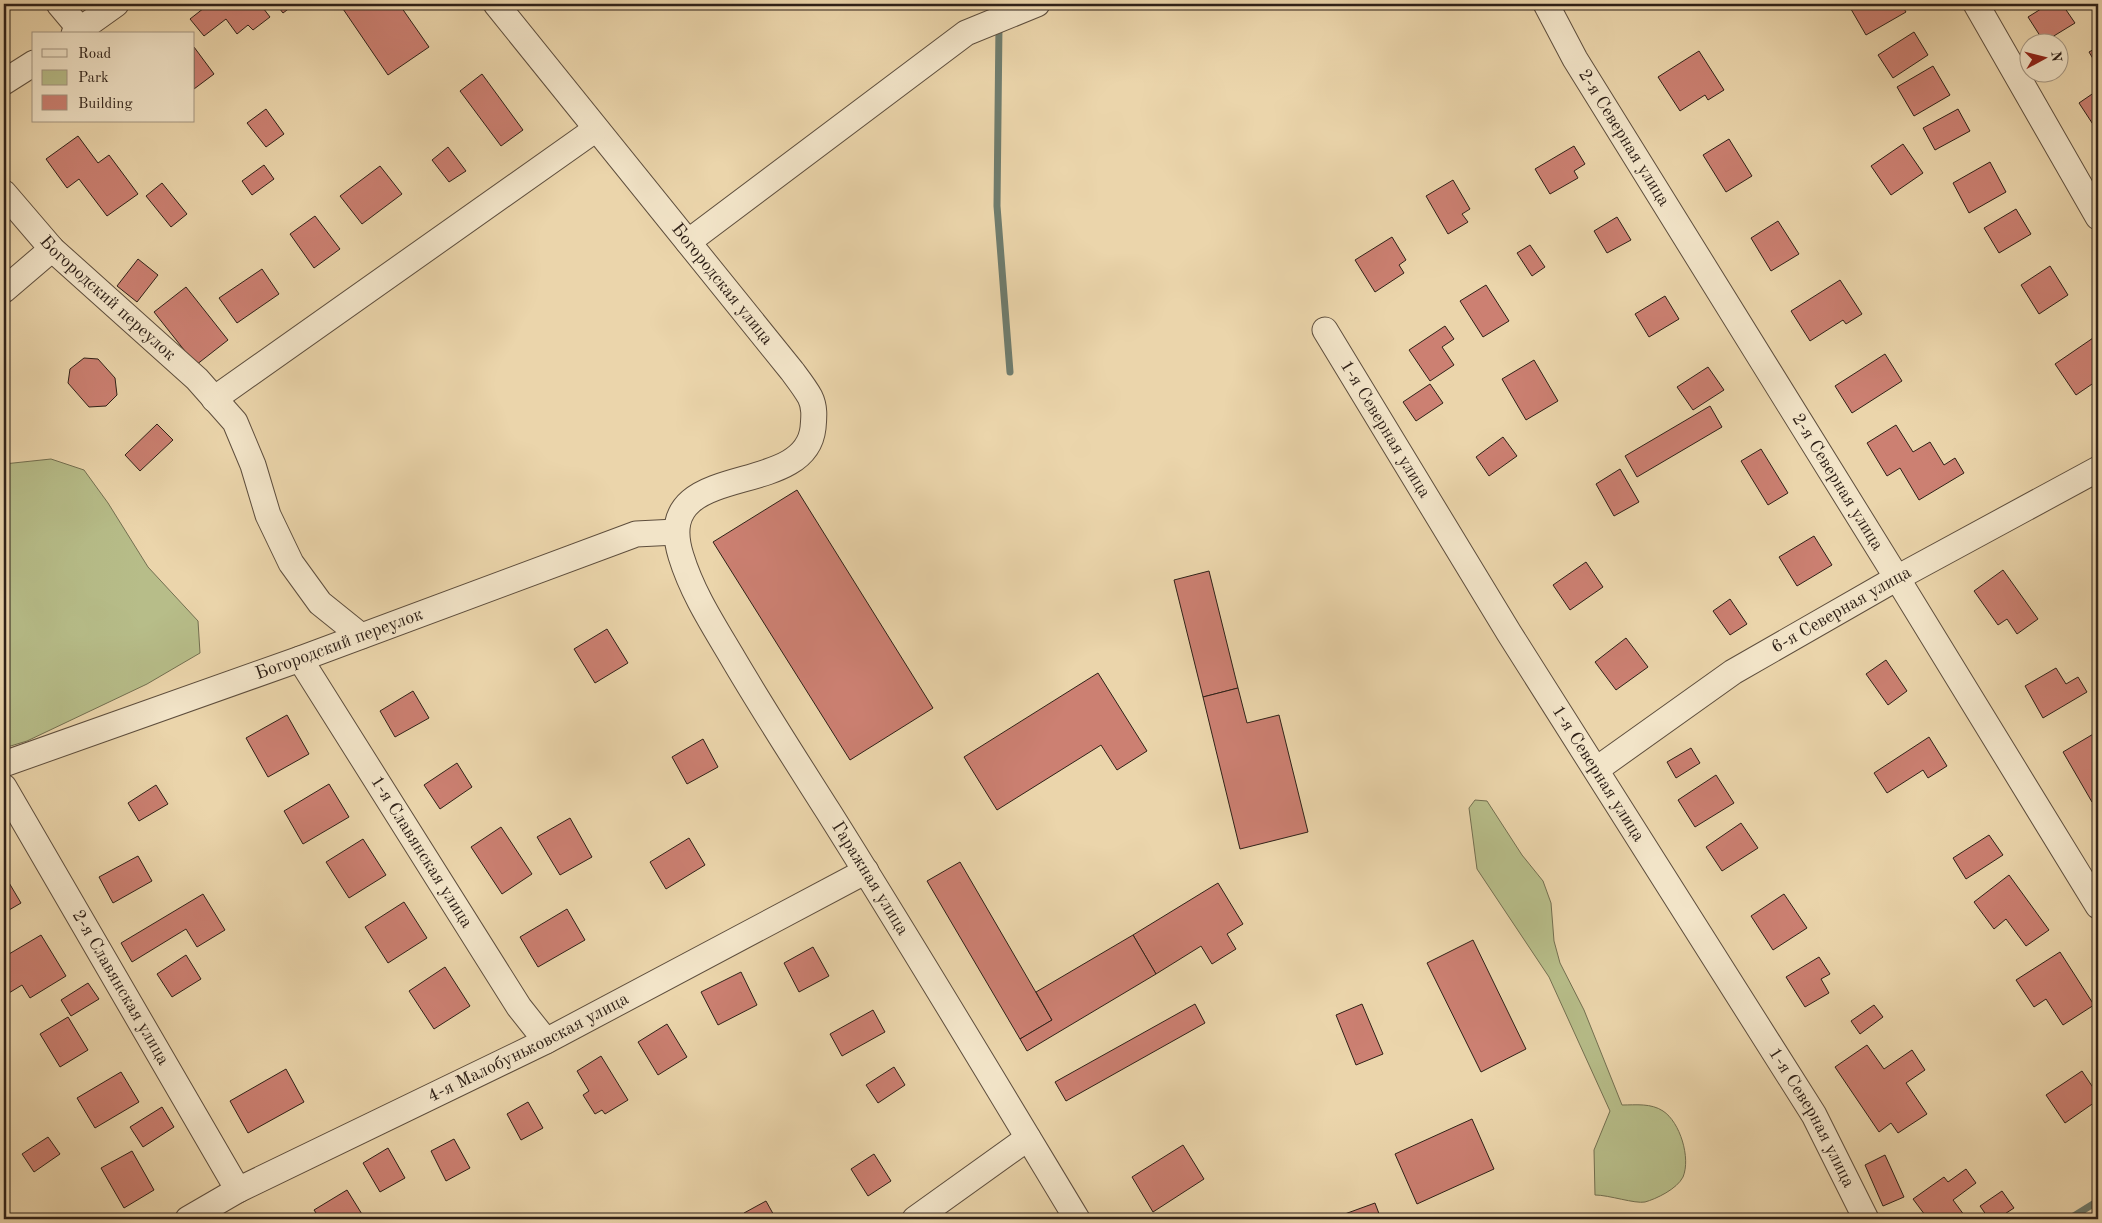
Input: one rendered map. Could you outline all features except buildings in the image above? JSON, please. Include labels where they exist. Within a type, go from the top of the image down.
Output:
[{"type":"street","points":[[60,4],[77,32],[116,4]]},
{"type":"street","name":"Богородская улица","points":[[496,4],[792,371],[811,398],[814,413],[811,438],[801,454],[789,462],[758,475],[710,490],[690,501],[678,517],[676,532]]},
{"type":"street","points":[[688,242],[966,33],[1037,4]]},
{"type":"street","name":"2-я Северная улица","points":[[1546,4],[1575,59],[1898,578],[2098,906]]},
{"type":"street","points":[[1976,4],[2091,187],[2098,217]]},
{"type":"street","points":[[4,82],[32,63]]},
{"type":"street","points":[[214,399],[596,129]]},
{"type":"street","name":"Богородский переулок","points":[[4,193],[52,250],[197,379],[235,422],[253,465],[268,515],[291,563],[320,604],[361,636]]},
{"type":"street","points":[[4,290],[52,250]]},
{"type":"street","name":"1-я Северная улица","points":[[1325,330],[1509,633],[1597,769],[1814,1115],[1866,1219]]},
{"type":"street","name":"6-я Северная улица","points":[[1597,769],[1733,672],[1898,578],[2098,469]]},
{"type":"street","name":"Богородский переулок","points":[[4,764],[300,659],[636,534],[676,532]]},
{"type":"street","name":"Гаражная улица","points":[[676,532],[687,576],[745,679],[866,871],[1077,1219]]},
{"type":"street","name":"1-я Славянская улица","points":[[300,659],[519,1007],[546,1041]]},
{"type":"street","name":"2-я Славянская улица","points":[[4,787],[238,1190]]},
{"type":"street","name":"4-я Малобуньковская улица","points":[[188,1219],[238,1190],[546,1041],[866,871]]},
{"type":"street","points":[[916,1219],[1028,1138]]},
{"type":"green space","points":[[51,459],[84,470],[108,503],[148,567],[198,621],[200,653],[147,684],[27,741],[4,748],[4,464]]},
{"type":"green space","points":[[1475,800],[1487,801],[1522,855],[1543,881],[1551,903],[1554,941],[1560,963],[1584,1010],[1622,1105],[1643,1105],[1658,1108],[1669,1116],[1679,1132],[1686,1160],[1683,1177],[1676,1186],[1655,1199],[1641,1202],[1595,1195],[1594,1150],[1610,1111],[1549,977],[1477,869],[1469,808]]},
{"type":"waterway","points":[[999,25],[997,206],[1010,372]]},
{"type":"waterway","points":[[2069,1219],[2098,1201]]}]
